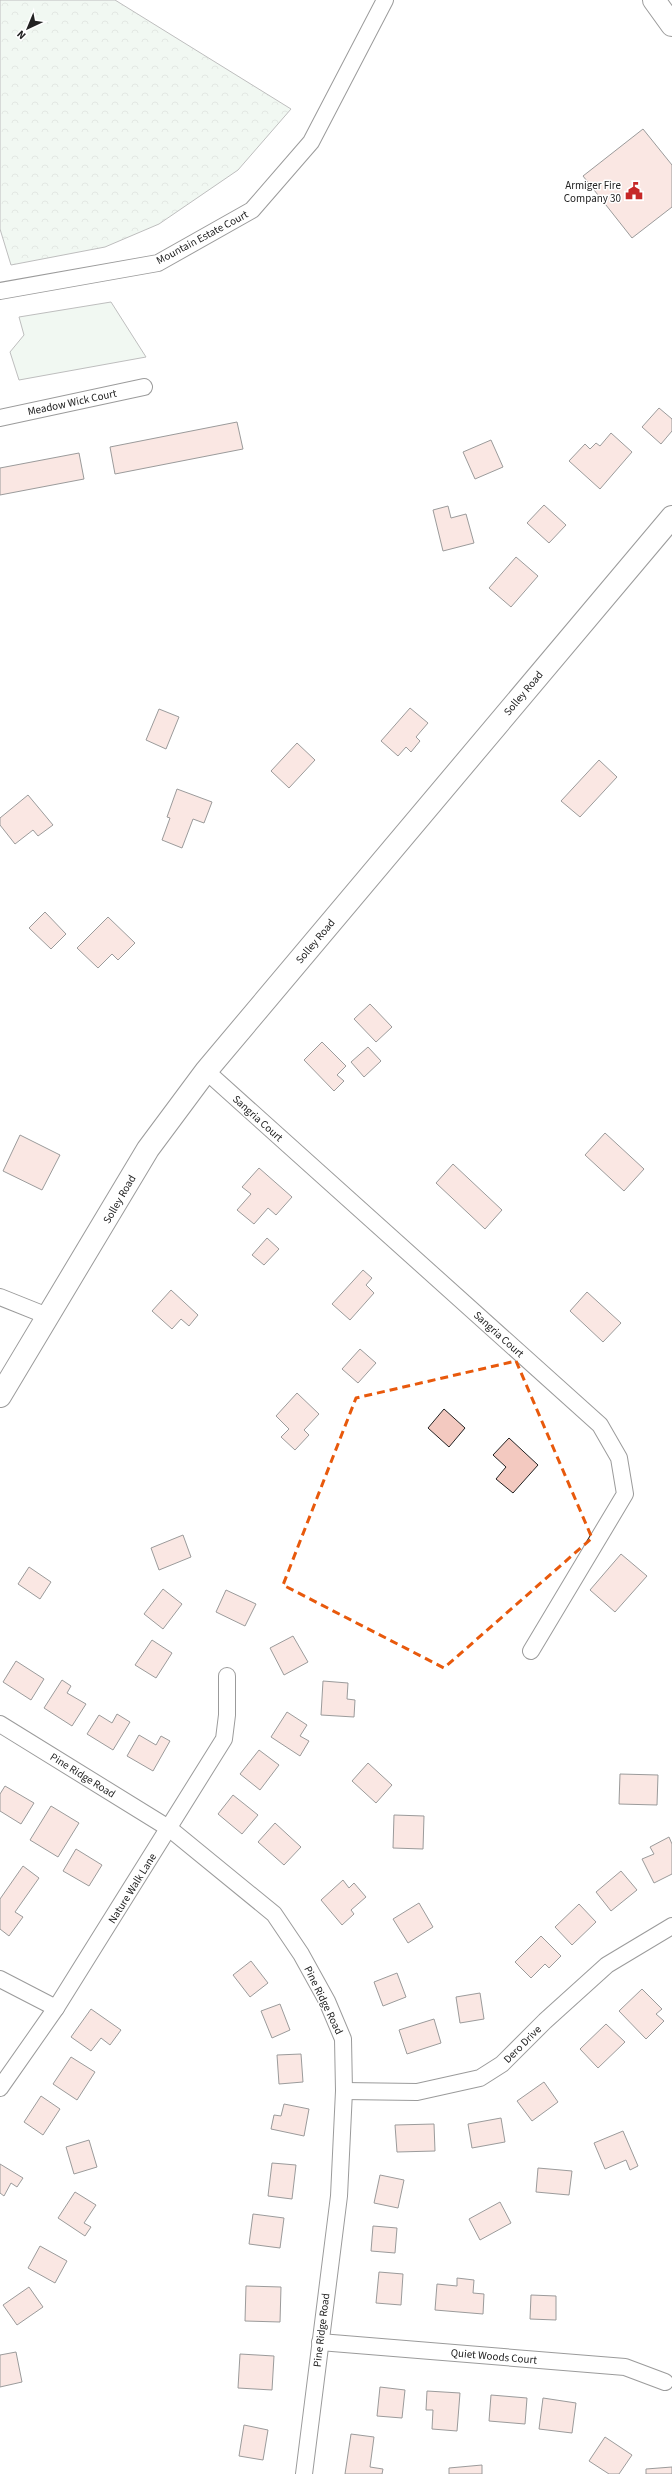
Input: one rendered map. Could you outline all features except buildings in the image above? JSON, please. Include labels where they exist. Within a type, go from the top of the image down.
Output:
[{"type":"main road","points":[[654,0],[672,25]]},
{"type":"main road","name":"Solley Road","points":[[0,1396],[50,1316],[148,1149],[206,1071],[672,517]]},
{"type":"street","name":"Mountain Estate Court","points":[[0,290],[158,263],[252,210],[311,142],[385,0]]},
{"type":"street","name":"Meadow Wick Court","points":[[0,418],[144,386]]},
{"type":"street","name":"Sangria Court","points":[[206,1071],[600,1425],[619,1458],[625,1494],[531,1652]]},
{"type":"street","points":[[0,1297],[50,1316]]},
{"type":"street","name":"Nature Walk Lane","points":[[0,2088],[56,2008],[170,1829],[224,1739],[227,1715],[227,1676]]},
{"type":"street","name":"Pine Ridge Road","points":[[0,1724],[170,1829],[274,1914],[301,1954],[327,2000],[343,2039],[344,2091],[339,2196],[304,2474]]},
{"type":"street","name":"Dero Drive","points":[[344,2091],[417,2092],[480,2078],[502,2064],[607,1965],[672,1926]]},
{"type":"street","points":[[0,1978],[56,2008]]},
{"type":"street","name":"Quiet Woods Court","points":[[320,2342],[625,2367],[665,2382]]},
{"type":"highlighted area","points":[[516,1361],[592,1538],[444,1668],[283,1585],[356,1398]]},
{"type":"green space","points":[[0,0],[115,0],[291,109],[238,170],[159,224],[105,247],[11,265],[0,229]]},
{"type":"green space","points":[[111,302],[146,357],[19,380],[10,352],[24,335],[19,317]]},
{"type":"place","name":"Armiger Fire Company 30","points":[[634,191]]}]
